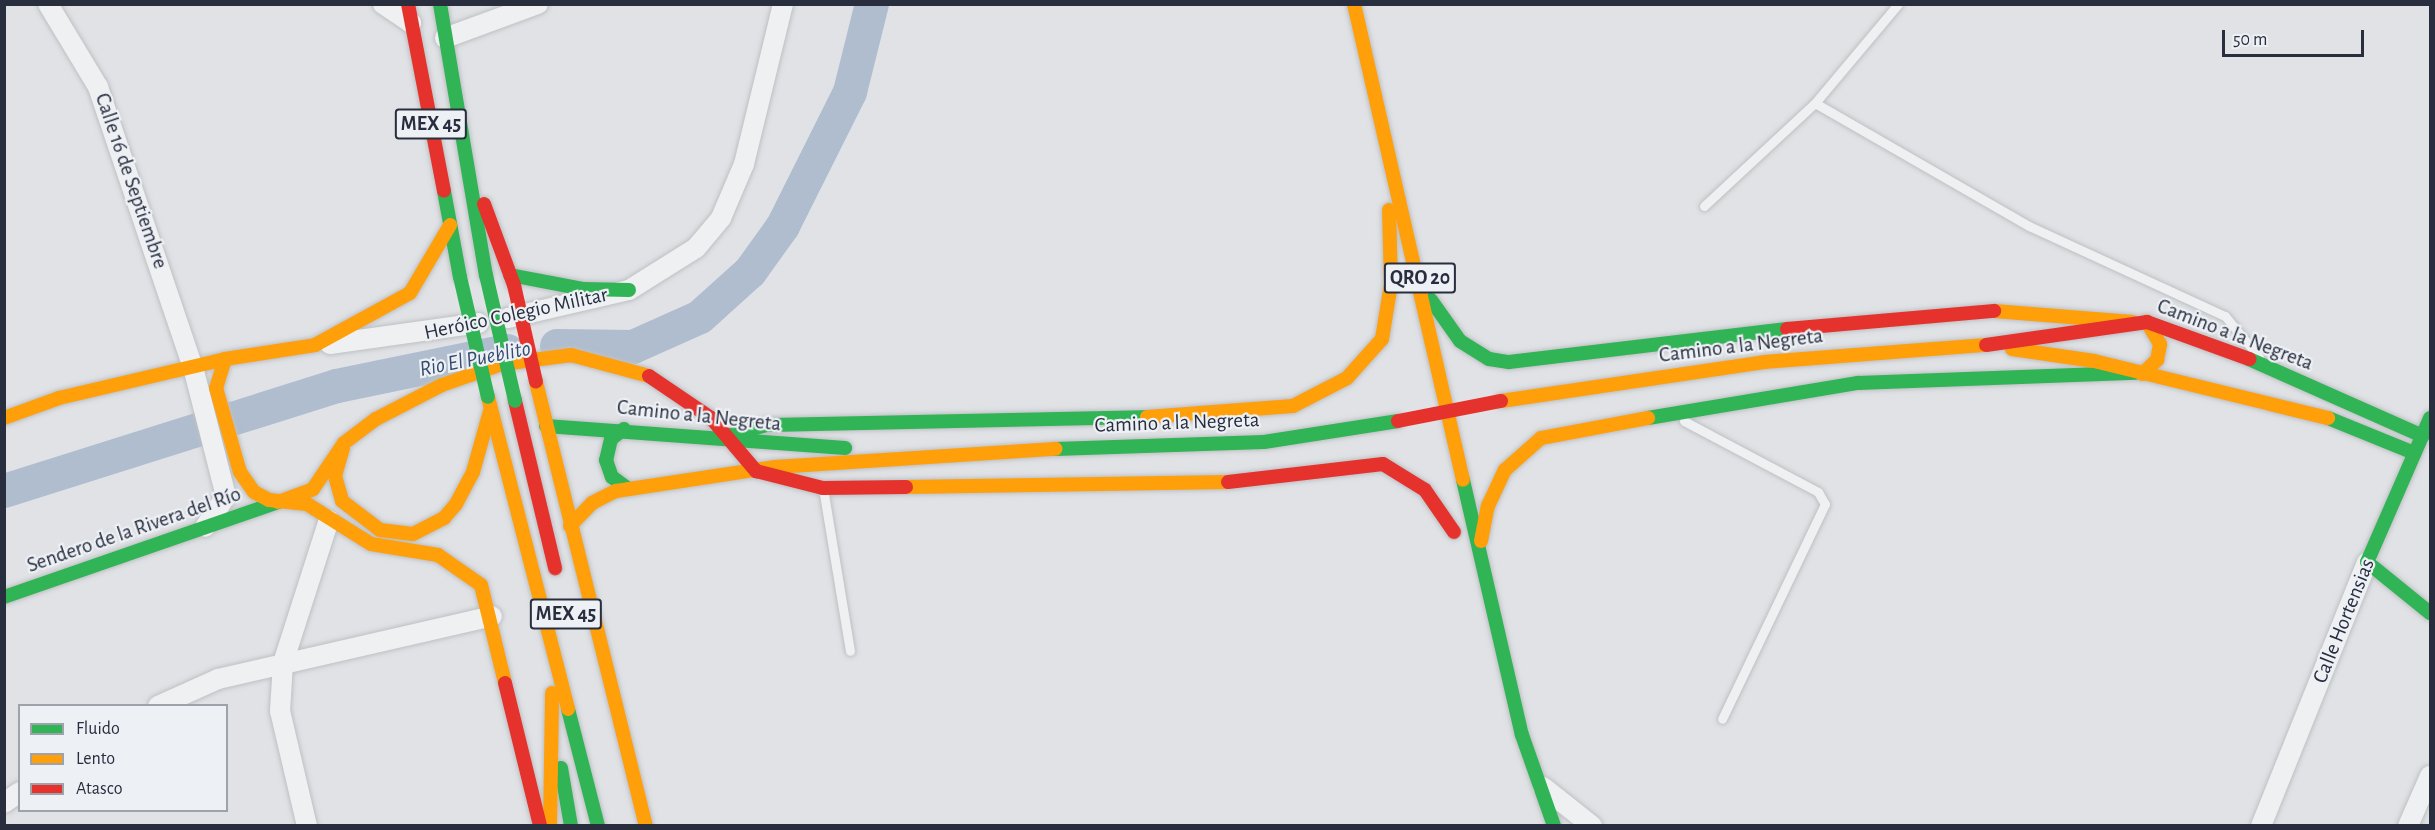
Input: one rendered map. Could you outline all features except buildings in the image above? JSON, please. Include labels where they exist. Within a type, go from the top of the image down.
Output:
[{"type":"main road","points":[[402,4],[409,14]]},
{"type":"main road","name":"QRO 20","points":[[1354,4],[1419,272],[1479,552],[1522,735],[1554,825]]},
{"type":"main road","name":"MEX 45","points":[[441,8],[472,172],[486,275],[559,583]]},
{"type":"main road","name":"MEX 45","points":[[409,14],[460,277],[489,403],[598,825]]},
{"type":"main road","name":"QRO 20","points":[[1361,108],[1389,210],[1433,429]]},
{"type":"main road","points":[[472,172],[512,280],[570,526],[646,825]]},
{"type":"main road","points":[[724,437],[766,425],[1223,415],[1293,406],[1347,378],[1382,339],[1391,284],[1389,210]]},
{"type":"main road","points":[[4,418],[59,398],[194,375],[225,359],[315,345],[388,310],[410,293],[450,225]]},
{"type":"main road","points":[[1419,272],[1442,320],[1460,341],[1489,358],[1509,362],[1542,362],[1874,317],[2006,310],[2140,322],[2160,344],[2157,360],[2139,374],[1858,383],[1567,430],[1529,446],[1498,480],[1479,552]]},
{"type":"main road","points":[[512,280],[583,289],[629,290]]},
{"type":"main road","name":"Camino a la Negreta","points":[[570,526],[602,496],[627,488],[756,471],[957,452],[1264,442],[1398,421],[1502,401],[1764,362],[1988,345],[2140,322],[2264,364],[2423,436]]},
{"type":"main road","name":"Camino a la Negreta","points":[[1988,345],[2094,361],[2139,374],[2320,415],[2414,453]]},
{"type":"main road","name":"Sendero de la Rivera del Río","points":[[4,597],[313,489],[344,444],[376,419],[442,385],[521,360],[571,355],[644,373],[711,417],[724,437],[756,471]]},
{"type":"main road","points":[[225,359],[215,380],[248,486],[278,502],[307,504],[329,520],[371,544],[450,561],[481,585],[492,616],[540,825]]},
{"type":"main road","points":[[665,437],[675,418],[676,392]]},
{"type":"main road","points":[[344,444],[335,476],[342,501],[380,530],[413,534],[444,518],[456,504],[473,472],[489,403]]},
{"type":"main road","name":"Calle Hortensias","points":[[2367,562],[2430,418]]},
{"type":"main road","name":"Camino a la Negreta","points":[[546,426],[624,429],[665,437],[724,437],[780,446],[957,452]]},
{"type":"main road","points":[[624,429],[611,439],[606,460],[612,477],[627,488]]},
{"type":"main road","points":[[756,471],[823,488],[1251,482],[1383,464],[1425,490],[1454,532]]},
{"type":"main road","points":[[1445,486],[1459,553]]},
{"type":"main road","points":[[2367,562],[2430,613]]},
{"type":"main road","points":[[550,825],[551,640]]},
{"type":"main road","points":[[552,716],[571,825]]},
{"type":"street","name":"Calle 16 de Septiembre","points":[[48,4],[98,87],[194,375],[226,496],[205,528]]},
{"type":"street","points":[[383,4],[409,14]]},
{"type":"street","points":[[445,38],[538,4]]},
{"type":"street","name":"Heróico Colegio Militar","points":[[315,345],[395,339],[583,304],[629,290],[696,248],[721,218],[744,165],[783,4]]},
{"type":"street","points":[[307,825],[280,711],[283,663],[329,520]]},
{"type":"street","name":"Calle Hortensias","points":[[2261,825],[2367,562]]},
{"type":"street","points":[[160,704],[218,679],[492,616]]},
{"type":"street","points":[[2409,825],[2430,776]]},
{"type":"street","points":[[1539,783],[1592,825]]},
{"type":"street","points":[[4,803],[18,793]]},
{"type":"lane","points":[[1704,206],[1815,104],[1898,4]]},
{"type":"lane","points":[[1815,104],[2029,226],[2225,316],[2247,336],[2264,364]]},
{"type":"lane","points":[[1672,414],[1818,492],[1825,504],[1722,719]]},
{"type":"lane","points":[[823,488],[850,651]]},
{"type":"waterway","name":"Rio El Pueblito","points":[[557,346],[633,347],[700,317],[750,272],[783,226],[850,92],[872,4]]},
{"type":"waterway","name":"Rio El Pueblito","points":[[4,491],[337,386],[507,351]]},
{"type":"traffic: fast","points":[[440,4],[486,275]]},
{"type":"traffic: fast","points":[[444,191],[460,277]]},
{"type":"traffic: fast","points":[[486,275],[515,401]]},
{"type":"traffic: fast","points":[[510,275],[583,289],[629,290]]},
{"type":"traffic: fast","points":[[460,277],[488,397]]},
{"type":"traffic: fast","points":[[1431,300],[1460,341],[1489,359],[1509,362],[1787,329]]},
{"type":"traffic: fast","points":[[2249,359],[2423,436]]},
{"type":"traffic: fast","points":[[1648,418],[1858,383],[2136,373]]},
{"type":"traffic: fast","points":[[724,437],[766,425],[1147,417]]},
{"type":"traffic: fast","points":[[2328,418],[2414,453]]},
{"type":"traffic: fast","points":[[2430,418],[2367,562],[2430,613]]},
{"type":"traffic: fast","points":[[1055,449],[1264,442],[1398,421]]},
{"type":"traffic: fast","points":[[546,426],[845,448]]},
{"type":"traffic: fast","points":[[624,429],[611,439],[606,460],[612,477],[627,488]]},
{"type":"traffic: fast","points":[[1463,480],[1522,735],[1554,826]]},
{"type":"traffic: fast","points":[[4,597],[278,502]]},
{"type":"traffic: fast","points":[[568,709],[598,826]]},
{"type":"traffic: fast","points":[[561,768],[571,826]]},
{"type":"traffic: slow","points":[[1354,4],[1463,480]]},
{"type":"traffic: slow","points":[[1147,417],[1293,406],[1347,378],[1382,339],[1391,284],[1389,210]]},
{"type":"traffic: slow","points":[[315,345],[410,293],[450,225]]},
{"type":"traffic: slow","points":[[1994,311],[2133,322]]},
{"type":"traffic: slow","points":[[2142,374],[2157,360],[2160,344],[2147,322]]},
{"type":"traffic: slow","points":[[4,418],[59,398],[225,359],[315,345]]},
{"type":"traffic: slow","points":[[1501,401],[1764,362],[1986,345]]},
{"type":"traffic: slow","points":[[2012,349],[2094,361],[2328,418]]},
{"type":"traffic: slow","points":[[278,502],[313,489],[344,443],[376,419],[442,385],[502,364],[571,355],[649,376]]},
{"type":"traffic: slow","points":[[225,359],[216,388],[240,472],[254,492],[269,500],[307,504],[371,544],[438,555],[481,585],[505,683]]},
{"type":"traffic: slow","points":[[536,382],[646,826]]},
{"type":"traffic: slow","points":[[488,397],[568,709]]},
{"type":"traffic: slow","points":[[343,448],[335,476],[342,501],[380,530],[413,534],[444,518],[456,504],[473,472],[490,411]]},
{"type":"traffic: slow","points":[[1481,541],[1488,506],[1505,470],[1541,438],[1648,418]]},
{"type":"traffic: slow","points":[[570,526],[592,503],[616,491],[775,467],[1055,449]]},
{"type":"traffic: slow","points":[[906,487],[1228,482]]},
{"type":"traffic: slow","points":[[550,826],[552,693]]},
{"type":"traffic: jam","points":[[408,4],[444,191]]},
{"type":"traffic: jam","points":[[484,204],[514,285]]},
{"type":"traffic: jam","points":[[514,285],[536,382]]},
{"type":"traffic: jam","points":[[1787,329],[1994,311]]},
{"type":"traffic: jam","points":[[1986,345],[2147,322],[2249,359]]},
{"type":"traffic: jam","points":[[649,376],[711,418],[756,471],[823,488],[906,487]]},
{"type":"traffic: jam","points":[[515,401],[555,568]]},
{"type":"traffic: jam","points":[[1398,421],[1501,401]]},
{"type":"traffic: jam","points":[[1228,482],[1383,464],[1425,490],[1454,532]]},
{"type":"traffic: jam","points":[[505,683],[540,826]]}]
